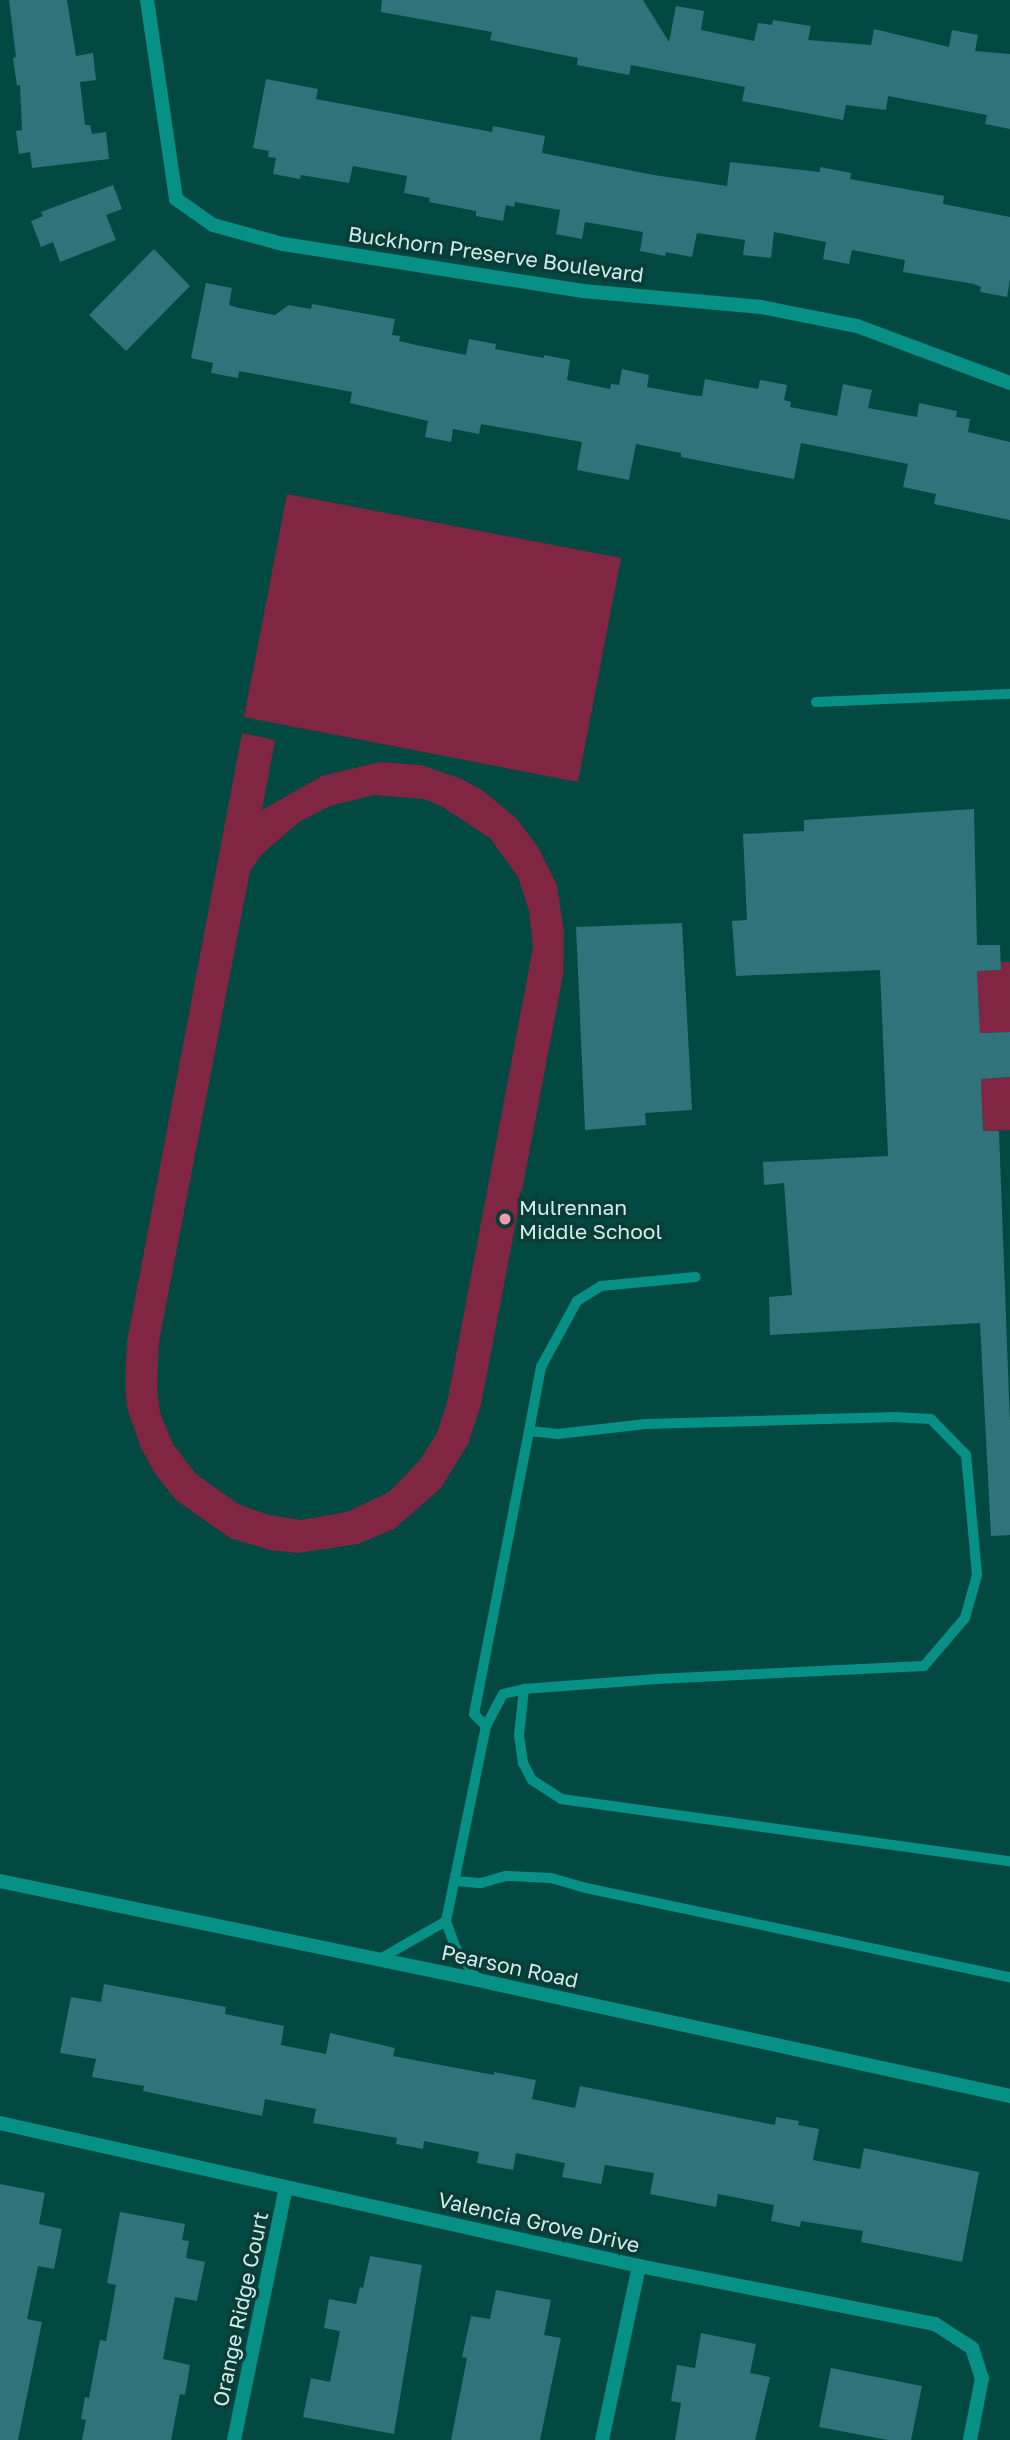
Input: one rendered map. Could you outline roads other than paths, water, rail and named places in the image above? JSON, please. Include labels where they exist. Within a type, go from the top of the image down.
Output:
[{"type":"street","name":"Buckhorn Preserve Boulevard","points":[[147,0],[176,198],[213,225],[283,244],[556,286],[761,307],[843,323],[931,352],[1010,383]]},
{"type":"street","name":"Pearson Road","points":[[0,1881],[478,1980],[1010,2096]]},
{"type":"street","name":"Valencia Grove Drive","points":[[0,2123],[639,2266],[935,2324],[972,2348],[982,2378],[970,2440]]},
{"type":"street","name":"Orange Ridge Court","points":[[234,2440],[286,2187]]},
{"type":"street","points":[[602,2440],[639,2266]]},
{"type":"lane","points":[[816,702],[1010,694]]},
{"type":"lane","points":[[486,1726],[474,1714],[541,1367],[578,1301],[600,1286],[696,1277]]},
{"type":"lane","points":[[478,1980],[456,1950],[446,1921],[486,1726],[503,1694],[524,1689],[924,1666],[965,1618],[977,1575],[966,1455],[931,1419],[897,1417],[646,1424],[558,1434],[529,1432]]},
{"type":"lane","points":[[524,1689],[519,1735],[523,1763],[532,1780],[561,1799],[1010,1861]]},
{"type":"lane","points":[[456,1881],[481,1883],[506,1876],[551,1878],[586,1888],[1010,1977]]},
{"type":"lane","points":[[378,1960],[446,1921]]},
{"type":"place","name":"Mulrennan Middle School","points":[[505,1219]]}]
